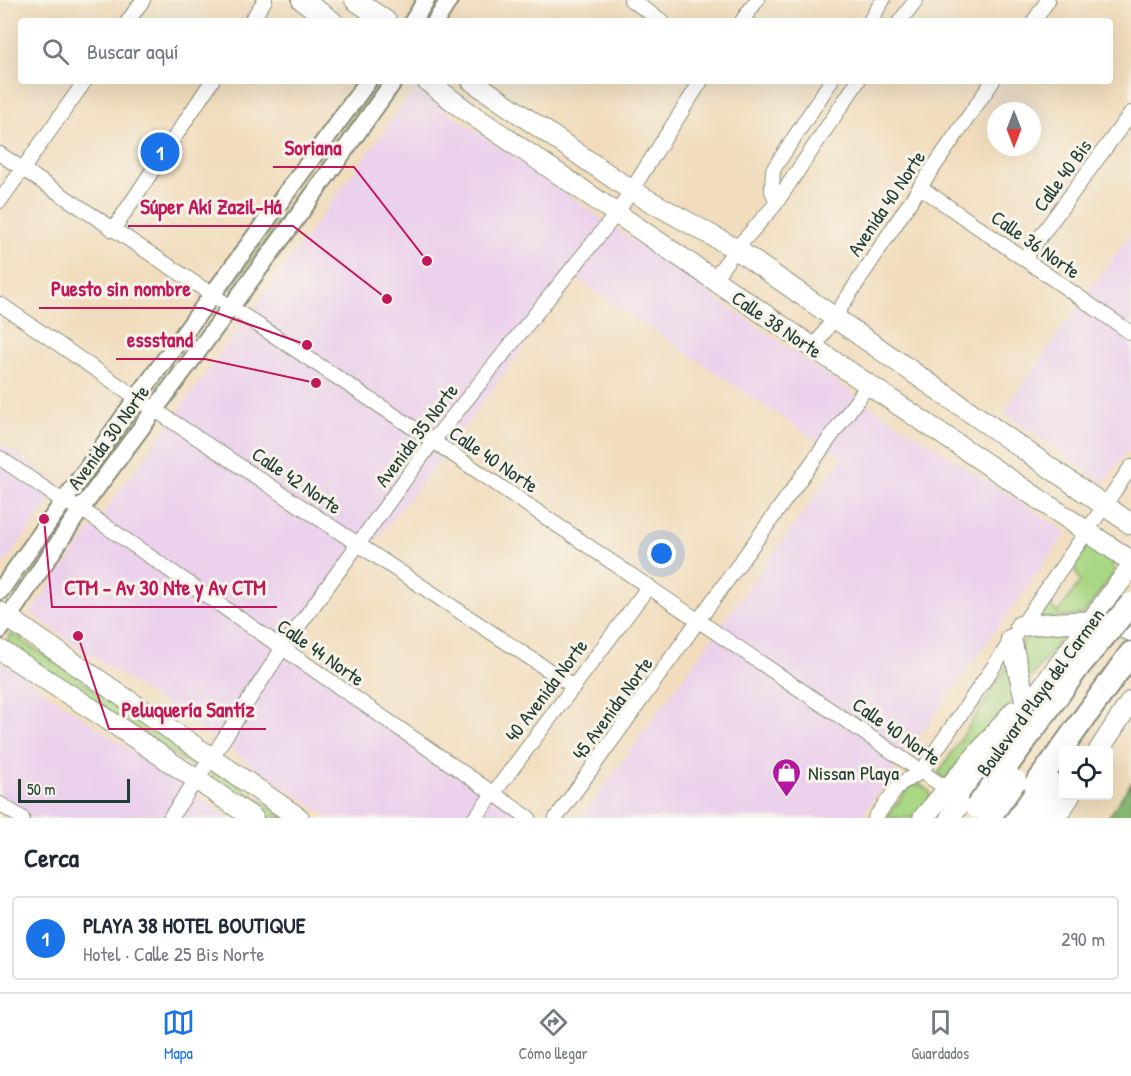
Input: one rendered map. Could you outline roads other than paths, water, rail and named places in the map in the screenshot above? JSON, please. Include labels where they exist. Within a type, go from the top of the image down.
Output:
[{"type":"highway","points":[[969,807],[1079,666],[1131,604]]},
{"type":"highway","points":[[969,807],[1131,616]]},
{"type":"highway","points":[[1012,818],[1131,653]]},
{"type":"highway","points":[[1081,746],[1131,674]]},
{"type":"highway","points":[[1031,818],[1059,778]]},
{"type":"main road","points":[[302,0],[328,18]]},
{"type":"main road","points":[[355,0],[382,18]]},
{"type":"main road","name":"Calle 38 Norte","points":[[431,84],[465,110],[712,280],[1131,561]]},
{"type":"main road","name":"Calle 38 Norte","points":[[476,84],[632,190],[736,249],[1131,524]]},
{"type":"main road","name":"Boulevard Playa del Carmen","points":[[950,818],[969,807],[1027,708],[1131,567]]},
{"type":"main road","points":[[2,620],[212,757],[299,818]]},
{"type":"main road","points":[[1027,708],[1015,633],[1091,621],[1131,631]]},
{"type":"main road","points":[[0,650],[253,818]]},
{"type":"main road","points":[[1102,746],[1131,701]]},
{"type":"main road","points":[[1055,818],[1067,800]]},
{"type":"main road","points":[[923,818],[969,807]]},
{"type":"street","points":[[130,18],[143,0]]},
{"type":"street","points":[[253,18],[265,0]]},
{"type":"street","points":[[415,18],[426,0]]},
{"type":"street","points":[[438,18],[449,0]]},
{"type":"street","points":[[631,0],[658,18]]},
{"type":"street","points":[[744,18],[757,0]]},
{"type":"street","points":[[872,18],[883,0]]},
{"type":"street","points":[[902,18],[916,0]]},
{"type":"street","points":[[1036,18],[1048,0]]},
{"type":"street","points":[[0,201],[83,84]]},
{"type":"street","points":[[113,230],[210,84]]},
{"type":"street","name":"Avenida 30 Norte","points":[[0,591],[45,525],[366,84]]},
{"type":"street","name":"Avenida 30 Norte","points":[[2,620],[392,84]]},
{"type":"street","name":"Avenida 35 Norte","points":[[170,818],[282,649],[433,441],[617,213],[699,84]]},
{"type":"street","points":[[777,202],[772,190],[773,170],[829,84]]},
{"type":"street","points":[[712,280],[777,202],[856,84]]},
{"type":"street","name":"Avenida 40 Norte","points":[[814,348],[991,84]]},
{"type":"street","name":"Calle 40 Bis","points":[[1024,259],[1131,113]]},
{"type":"street","name":"Calle 40 Norte","points":[[0,154],[649,586],[969,807]]},
{"type":"street","name":"Calle 36 Norte","points":[[920,187],[1131,333]]},
{"type":"street","name":"Calle 42 Norte","points":[[0,304],[137,398],[574,687]]},
{"type":"street","points":[[699,620],[868,385]]},
{"type":"street","name":"Calle 44 Norte","points":[[0,458],[63,501],[81,509],[529,818]]},
{"type":"street","points":[[875,818],[900,784],[921,772],[1131,467]]},
{"type":"street","name":"40 Avenida Norte","points":[[475,818],[649,586]]},
{"type":"street","name":"45 Avenida Norte","points":[[556,818],[699,620]]},
{"type":"street","points":[[0,804],[22,818]]},
{"type":"place","name":"PLAYA 38 HOTEL BOUTIQUE","points":[[160,152]]},
{"type":"place","name":"Soriana","points":[[427,261]]},
{"type":"place","name":"Súper Akí Zazil-Há","points":[[387,299]]},
{"type":"place","name":"Puesto sin nombre","points":[[307,345]]},
{"type":"place","name":"essstand","points":[[316,383]]},
{"type":"place","name":"CTM - Av 30 Nte y Av CTM","points":[[44,519]]},
{"type":"place","name":"Peluquería Santíz","points":[[78,636]]},
{"type":"place","name":"Nissan Playa","points":[[787,798]]}]
